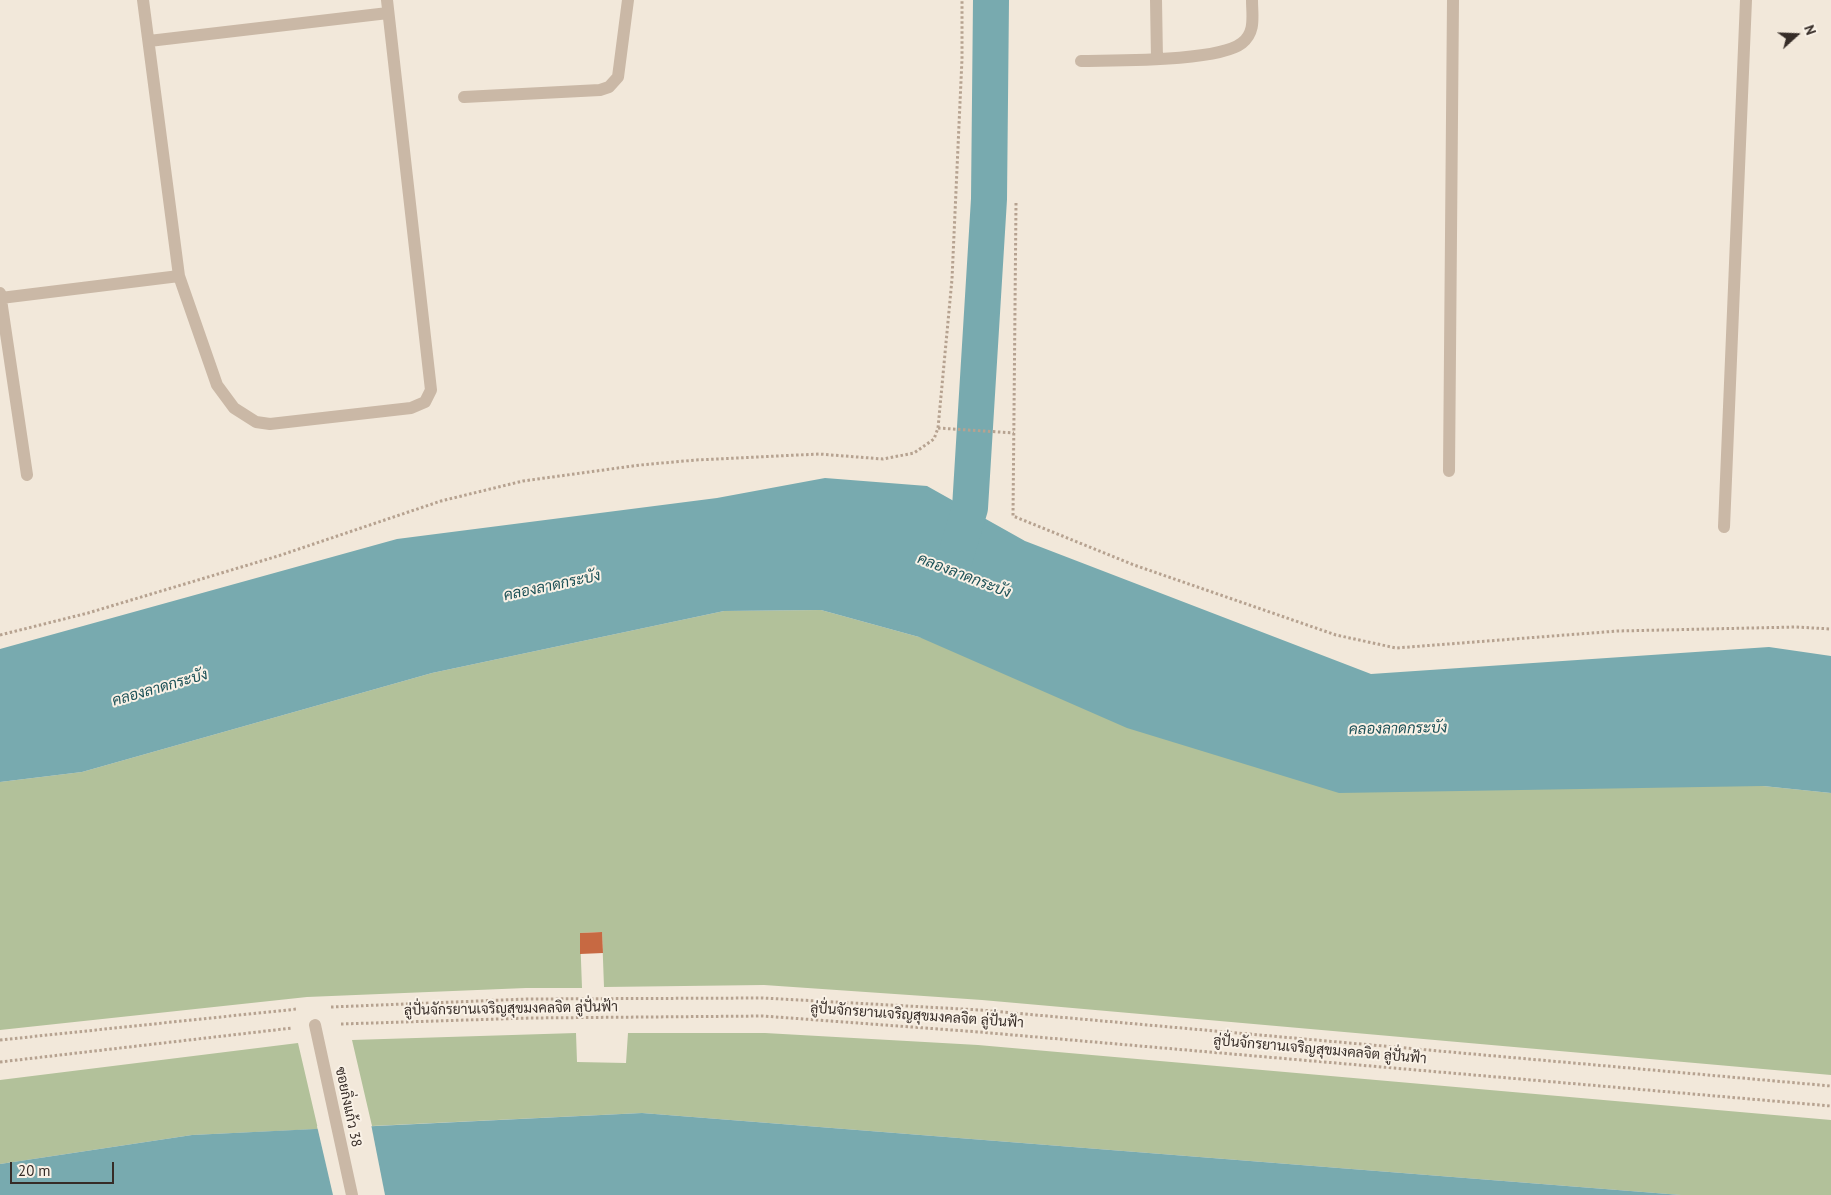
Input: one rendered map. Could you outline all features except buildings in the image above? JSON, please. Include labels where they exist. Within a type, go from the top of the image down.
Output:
[{"type":"street","points":[[143,0],[179,276],[217,385],[234,408],[256,422],[270,424],[411,408],[425,402],[431,390],[387,0]]},
{"type":"street","points":[[464,97],[600,90],[609,87],[618,77],[628,0]]},
{"type":"street","points":[[1156,0],[1157,59]]},
{"type":"street","points":[[1081,61],[1157,59],[1219,53],[1242,43],[1253,29],[1252,0]]},
{"type":"street","points":[[1449,471],[1453,0]]},
{"type":"street","points":[[1724,527],[1746,0]]},
{"type":"street","points":[[149,41],[388,13]]},
{"type":"street","points":[[1,298],[179,276]]},
{"type":"street","points":[[0,294],[27,475]]},
{"type":"street","name":"ซอยกิ่งแก้ว 38","points":[[315,1025],[352,1195]]},
{"type":"path","points":[[0,635],[88,613],[278,556],[441,501],[523,481],[640,465],[696,460],[819,454],[883,459],[914,453],[934,439],[938,428],[952,279],[962,58],[962,0]]},
{"type":"path","points":[[1016,204],[1013,516],[1134,565],[1336,635],[1396,648],[1618,632],[1796,627],[1831,629]]},
{"type":"path","points":[[938,428],[1014,432]]},
{"type":"path","points":[[330,1007],[527,998],[773,998],[980,1010],[1831,1086]]},
{"type":"path","points":[[0,1040],[301,1008]]},
{"type":"path","name":"ลู่ปั่นจักรยานเจริญสุขมงคลจิต ลู่ปั่นฟ้า","points":[[0,1062],[315,1025],[530,1018],[763,1016],[979,1032],[1831,1106]]},
{"type":"green space","points":[[821,610],[919,637],[1763,786],[1831,793],[1831,1075],[982,1000],[764,985],[604,987],[602,932],[580,933],[582,988],[526,988],[307,997],[0,1030],[0,782],[82,772],[432,673],[724,611]]},
{"type":"green space","points":[[576,1033],[577,1062],[626,1063],[628,1033],[765,1033],[978,1045],[1831,1120],[1831,1195],[1681,1195],[642,1113],[372,1126],[352,1040]]},
{"type":"green space","points":[[298,1043],[318,1129],[192,1135],[0,1164],[0,1080]]},
{"type":"water","name":"คลองลาดกระบัง","points":[[825,478],[927,486],[1025,541],[1371,674],[1769,647],[1831,656],[1831,793],[1763,786],[1339,793],[1127,728],[919,637],[821,610],[724,611],[432,673],[82,772],[0,782],[0,649],[397,539],[717,498]]},
{"type":"water","points":[[642,1113],[1681,1195],[0,1195],[0,1164],[192,1135]]},
{"type":"pier","points":[[371,1124],[385,1195],[333,1195],[317,1126]]},
{"type":"waterway","name":"คลองลาดกระบัง","points":[[955,558],[970,508],[989,199],[991,0]]}]
